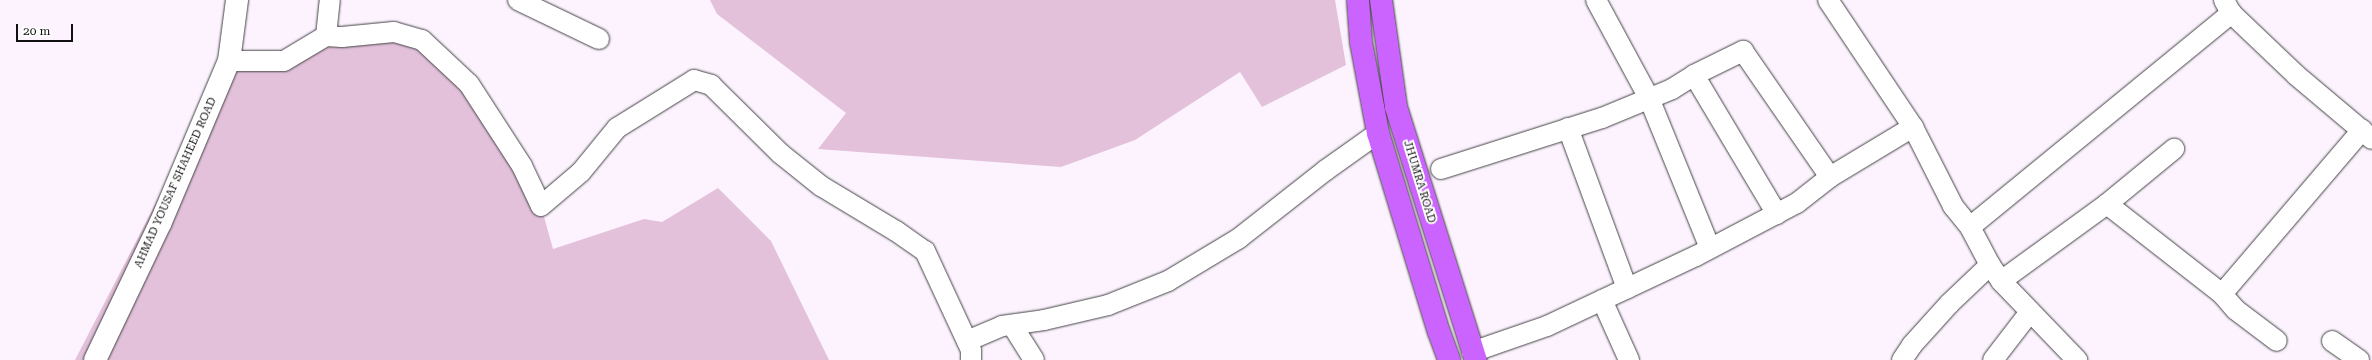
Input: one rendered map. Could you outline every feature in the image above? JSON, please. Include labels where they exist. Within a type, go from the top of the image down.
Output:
[{"type":"main road","points":[[1358,0],[1361,42],[1378,133],[1449,360]]},
{"type":"main road","name":"JHUMRA ROAD","points":[[1381,0],[1396,107],[1474,356]]},
{"type":"street","name":"AHMAD YOUSAF SHAHEED ROAD","points":[[95,360],[160,224],[229,61],[237,0]]},
{"type":"street","points":[[326,36],[330,0]]},
{"type":"street","points":[[518,0],[599,39]]},
{"type":"street","points":[[1596,0],[1649,98],[1710,248]]},
{"type":"street","points":[[1828,0],[1913,127],[1953,206],[1970,227],[1990,265],[2001,281],[2077,360]]},
{"type":"street","points":[[1970,227],[2228,7],[2296,75],[2367,135],[2222,294]]},
{"type":"street","points":[[229,61],[284,61],[326,36],[342,37],[394,32],[422,40],[469,84],[522,166],[541,206],[581,172],[617,128],[694,80],[711,85],[781,154],[821,186],[896,230],[925,251],[971,350],[972,360]]},
{"type":"street","points":[[1441,169],[1602,118],[1672,88],[1694,75],[1743,51],[1830,177]]},
{"type":"street","points":[[1694,75],[1777,214]]},
{"type":"street","points":[[1474,356],[1547,326],[1632,287],[1777,214],[1797,203],[1830,177],[1913,127]]},
{"type":"street","points":[[1568,128],[1627,288]]},
{"type":"street","points":[[967,341],[1002,326],[1108,305],[1168,281],[1238,239],[1326,170],[1378,133]]},
{"type":"street","points":[[2001,281],[2107,204],[2174,149]]},
{"type":"street","points":[[2107,204],[2222,294],[2236,310],[2277,341]]},
{"type":"street","points":[[1902,360],[1912,346],[1949,304],[1990,265]]},
{"type":"street","points":[[1602,300],[1629,360]]},
{"type":"street","points":[[1993,360],[2030,312]]},
{"type":"street","points":[[1012,325],[1034,360]]},
{"type":"street","points":[[2332,341],[2359,360]]},
{"type":"shaded area","points":[[710,0],[1335,0],[1346,65],[1262,107],[1240,72],[1135,140],[1061,167],[818,149],[846,113],[717,14]]},
{"type":"shaded area","points":[[394,32],[448,63],[541,206],[553,249],[644,219],[662,222],[718,188],[771,241],[829,360],[75,360],[229,61],[284,61],[326,36]]}]
